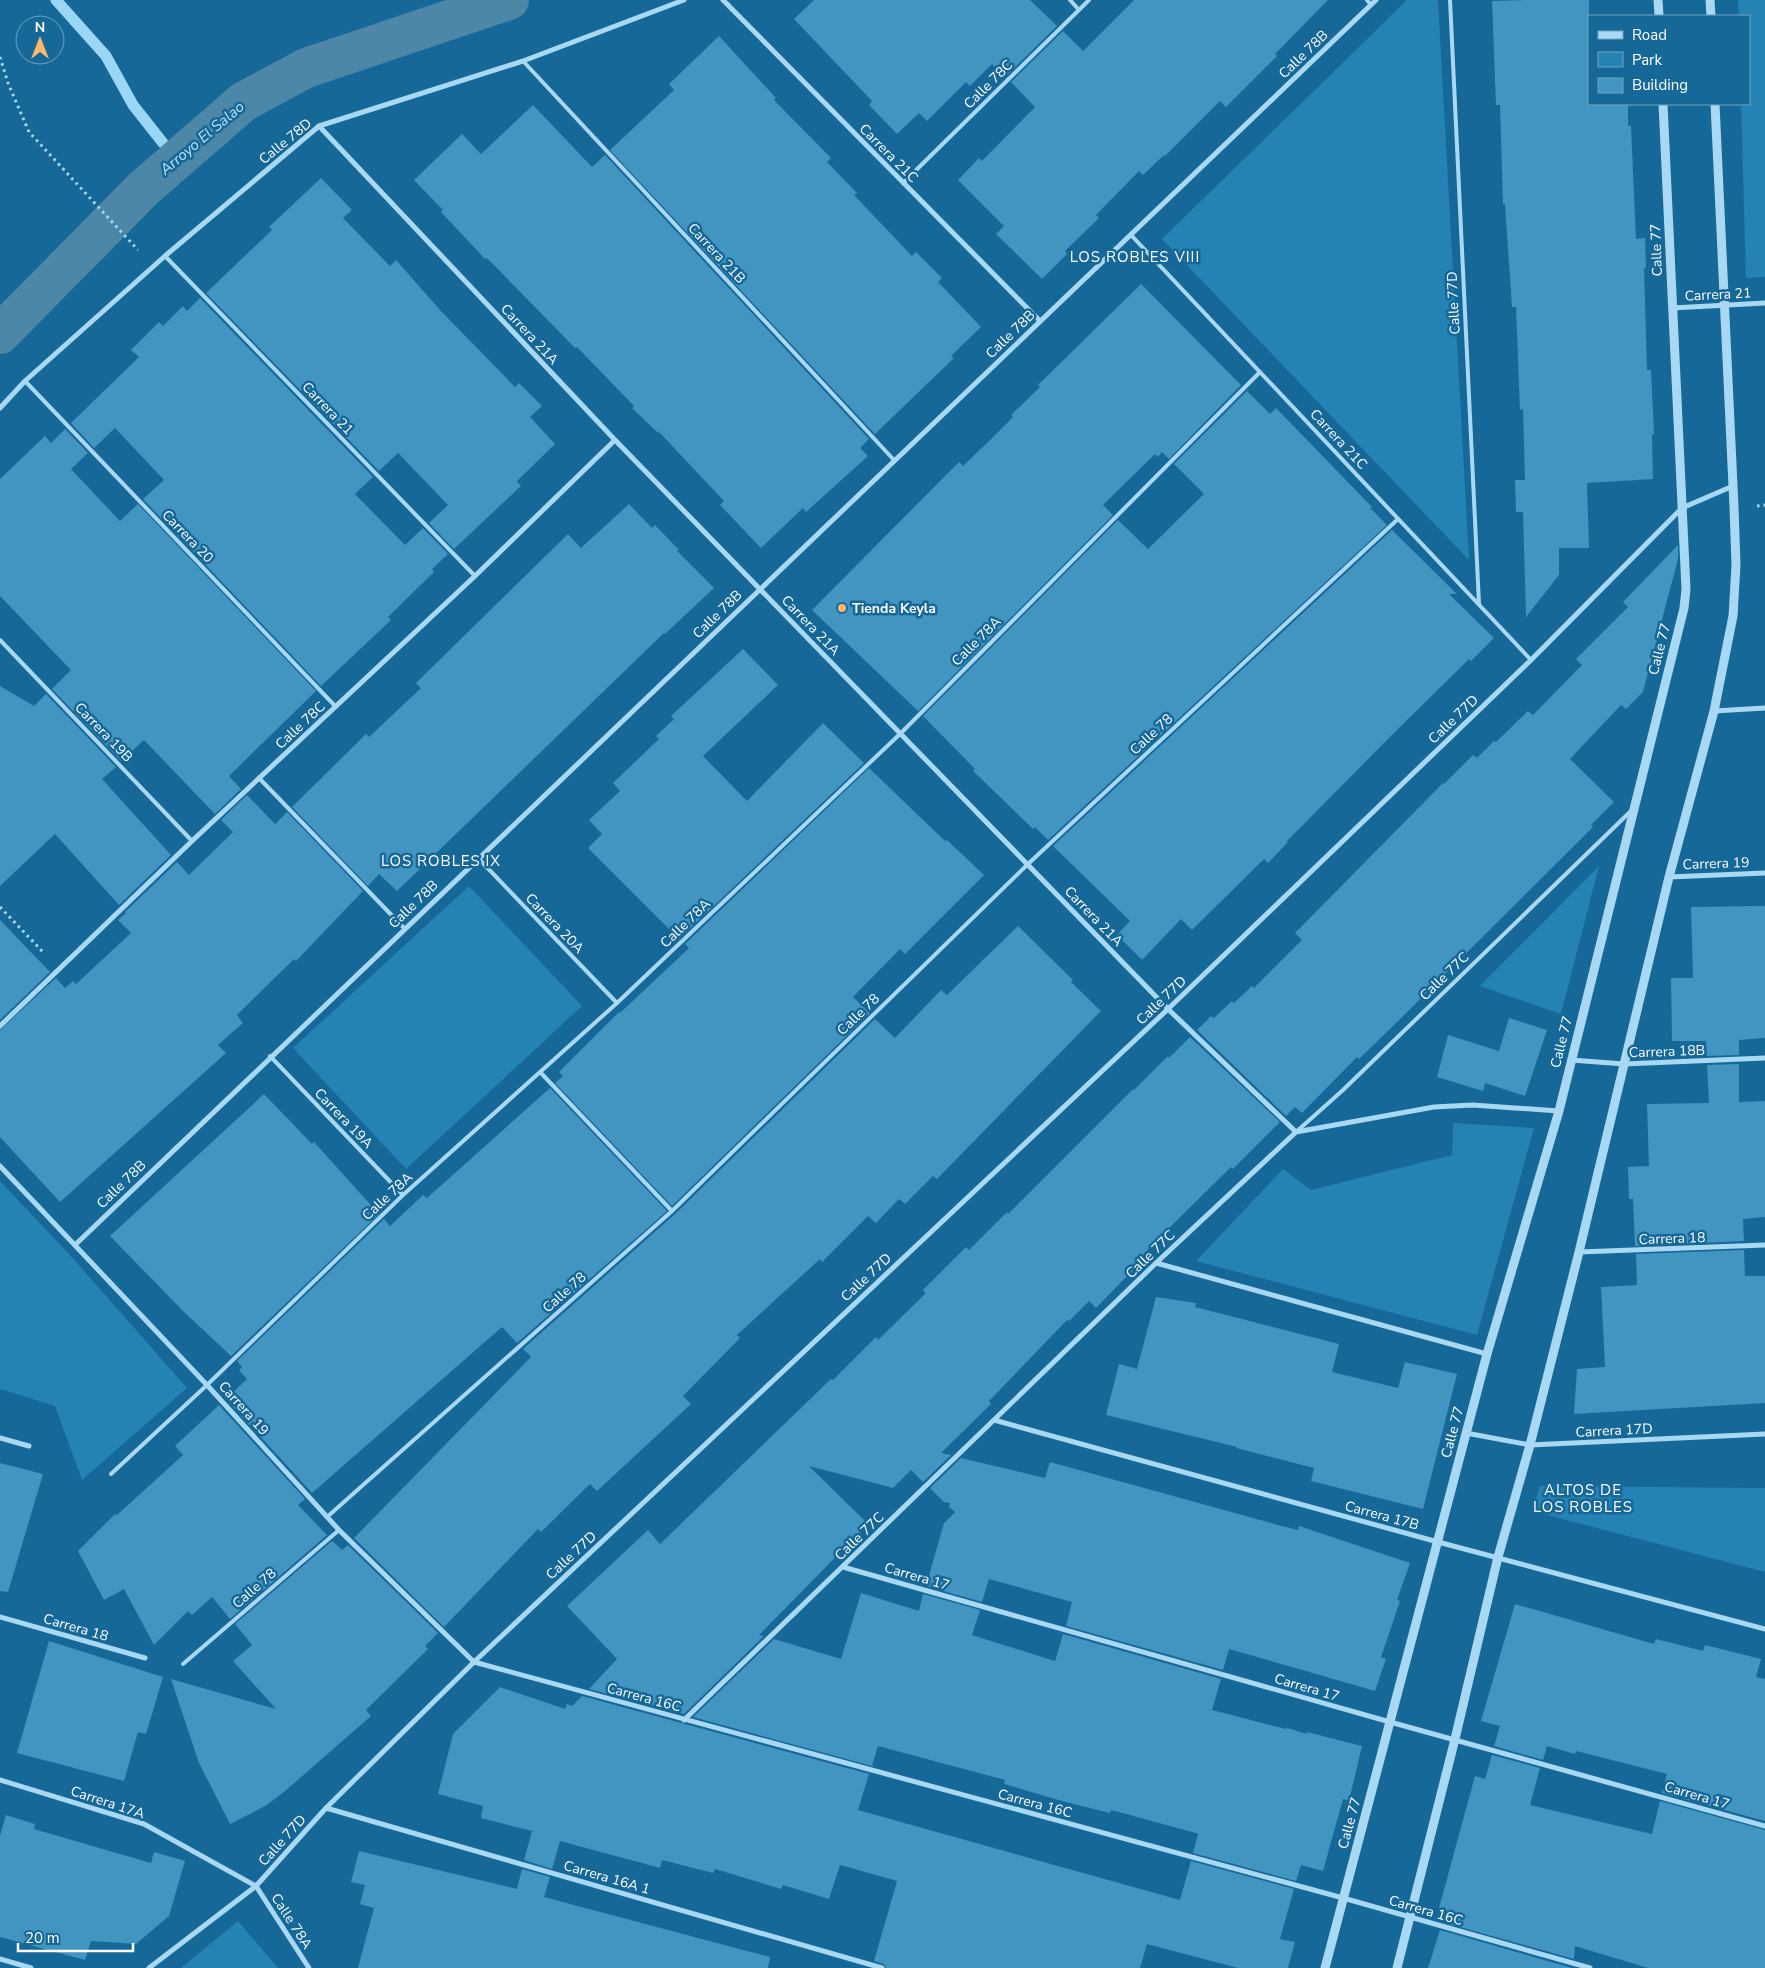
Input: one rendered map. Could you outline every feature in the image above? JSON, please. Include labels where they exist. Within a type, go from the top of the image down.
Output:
[{"type":"street","name":"Calle 78D","points":[[0,408],[25,382],[165,256],[319,126],[522,61],[684,0]]},
{"type":"street","name":"Carrera 21C","points":[[723,0],[1040,321]]},
{"type":"street","name":"Calle 78B","points":[[75,1245],[270,1056],[1131,234],[1369,2],[1376,0]]},
{"type":"street","points":[[1658,0],[1659,15]]},
{"type":"street","points":[[1710,0],[1711,15]]},
{"type":"street","name":"Calle 77","points":[[1325,1968],[1487,1354],[1559,1111],[1684,608],[1686,589],[1663,105]]},
{"type":"street","points":[[1396,1968],[1455,1739],[1498,1557],[1530,1445],[1579,1252],[1669,877],[1714,710],[1733,616],[1736,566],[1715,105]]},
{"type":"street","name":"Carrera 21A","points":[[319,126],[615,440],[1168,1009],[1296,1132]]},
{"type":"street","name":"Carrera 21","points":[[1672,308],[1765,304]]},
{"type":"street","name":"Calle 78C","points":[[0,1026],[192,841],[475,576],[615,440]]},
{"type":"street","points":[[1682,508],[1733,486]]},
{"type":"street","name":"Calle 77D","points":[[149,1968],[256,1886],[326,1808],[474,1662],[1168,1009],[1531,660],[1682,508]]},
{"type":"street","points":[[1714,710],[1765,708]]},
{"type":"street","name":"Carrera 19","points":[[1669,877],[1765,873]]},
{"type":"street","name":"Carrera 18B","points":[[1571,1060],[1624,1064],[1765,1058]]},
{"type":"street","points":[[1296,1132],[1434,1107],[1472,1105],[1559,1111]]},
{"type":"street","name":"Calle 77C","points":[[684,1720],[1156,1263],[1296,1132]]},
{"type":"street","name":"Carrera 19","points":[[0,1166],[208,1385],[339,1530],[474,1662]]},
{"type":"street","name":"Carrera 18","points":[[1579,1252],[1765,1246]]},
{"type":"street","points":[[1156,1263],[1487,1354]]},
{"type":"street","name":"Carrera 17B","points":[[994,1420],[1438,1542],[1765,1629]]},
{"type":"street","name":"Carrera 17D","points":[[1466,1433],[1530,1445],[1765,1434]]},
{"type":"street","points":[[0,1438],[29,1446]]},
{"type":"street","name":"Carrera 17","points":[[843,1567],[1765,1826]]},
{"type":"street","name":"Carrera 18","points":[[0,1617],[145,1658]]},
{"type":"street","name":"Carrera 16C","points":[[474,1662],[1343,1898],[1590,1968]]},
{"type":"street","name":"Carrera 17A","points":[[0,1780],[144,1824],[256,1886]]},
{"type":"street","name":"Carrera 16A 1","points":[[326,1808],[882,1968]]},
{"type":"street","name":"Calle 78A","points":[[256,1886],[309,1968]]},
{"type":"street","points":[[0,1960],[31,1968]]},
{"type":"lane","points":[[1070,0],[1079,10]]},
{"type":"lane","name":"Calle 78C","points":[[903,183],[1089,0]]},
{"type":"lane","name":"Calle 77D","points":[[1450,0],[1478,604]]},
{"type":"lane","name":"Carrera 21B","points":[[522,61],[894,460]]},
{"type":"lane","name":"Carrera 21C","points":[[1131,234],[1531,660]]},
{"type":"lane","name":"Carrera 21","points":[[165,256],[475,576]]},
{"type":"lane","name":"Calle 78A","points":[[111,1474],[208,1385],[403,1196],[617,1003],[901,733],[1260,372]]},
{"type":"lane","name":"Carrera 20","points":[[25,382],[336,707]]},
{"type":"lane","name":"Calle 78","points":[[328,1518],[672,1211],[1028,864],[1398,519]]},
{"type":"lane","name":"Carrera 19B","points":[[0,640],[192,841]]},
{"type":"lane","points":[[259,778],[404,928]]},
{"type":"lane","name":"Calle 77C","points":[[1296,1132],[1343,1090],[1634,808]]},
{"type":"lane","name":"Carrera 20A","points":[[478,858],[617,1003]]},
{"type":"lane","name":"Carrera 19A","points":[[270,1056],[403,1196]]},
{"type":"lane","points":[[541,1073],[672,1211]]},
{"type":"lane","name":"Calle 78","points":[[184,1664],[339,1530]]},
{"type":"path","points":[[0,57],[8,83],[29,132],[127,238]]},
{"type":"path","points":[[0,907],[59,969]]},
{"type":"green space","points":[[1407,0],[1438,0],[1469,560],[1162,239]]},
{"type":"green space","points":[[1738,0],[1765,0],[1765,277],[1746,278],[1741,105],[1750,105],[1750,15],[1739,15]]},
{"type":"green space","points":[[1599,866],[1561,1014],[1480,986]]},
{"type":"green space","points":[[469,886],[582,1006],[406,1169],[293,1048]]},
{"type":"green space","points":[[1453,1123],[1534,1128],[1477,1335],[1196,1261],[1283,1169],[1311,1190],[1452,1155]]},
{"type":"green space","points":[[0,1181],[70,1255],[187,1388],[82,1480],[55,1406],[0,1389]]},
{"type":"green space","points":[[1540,1486],[1765,1488],[1765,1572],[1532,1511]]},
{"type":"green space","points":[[238,1921],[278,1968],[181,1968]]},
{"type":"building","points":[[814,0],[1030,0],[1057,26],[1005,77],[992,64],[970,86],[966,82],[927,121],[919,113],[897,134],[869,105],[872,101],[794,19]]},
{"type":"building","points":[[1134,0],[1328,0],[1275,54],[1277,56],[1226,107],[1220,101],[1165,156],[1143,175],[1139,171],[1096,215],[1099,218],[1065,251],[1067,254],[1042,279],[996,234],[1004,226],[958,180],[979,158],[982,161],[1035,107],[1011,82],[1063,31],[1083,51]]},
{"type":"building","points":[[1589,0],[1588,105],[1628,105],[1628,126],[1631,126],[1636,239],[1645,238],[1647,370],[1651,370],[1654,434],[1652,435],[1653,479],[1587,483],[1589,548],[1559,548],[1559,575],[1526,617],[1523,512],[1516,512],[1515,480],[1525,480],[1523,409],[1520,410],[1516,307],[1512,307],[1505,204],[1503,204],[1500,105],[1496,105],[1492,1]]},
{"type":"building","points":[[719,36],[776,98],[774,100],[831,158],[827,162],[857,193],[854,195],[912,256],[916,252],[942,278],[938,282],[981,327],[951,356],[954,358],[875,434],[610,150],[674,90],[669,84]]},
{"type":"building","points":[[533,105],[592,167],[605,155],[869,439],[860,448],[868,456],[806,512],[803,508],[761,548],[720,505],[724,501],[659,432],[632,408],[634,406],[577,347],[575,348],[487,258],[485,259],[441,212],[443,210],[414,180],[462,134],[481,154]]},
{"type":"building","points":[[321,178],[352,210],[343,218],[390,266],[396,260],[441,311],[515,387],[519,383],[542,406],[530,417],[555,444],[517,481],[521,486],[454,549],[429,523],[448,505],[398,453],[379,471],[206,293],[272,230],[269,227]]},
{"type":"building","points":[[1141,284],[1241,385],[1169,459],[1162,452],[1158,457],[1155,454],[1103,505],[1113,515],[918,711],[812,610],[959,462],[963,466],[990,440],[1013,417],[1011,415],[1040,387],[1038,385]]},
{"type":"building","points":[[200,298],[373,477],[355,494],[405,545],[423,528],[448,554],[432,569],[434,572],[388,617],[391,620],[321,686],[143,499],[164,480],[115,428],[94,448],[71,423],[139,357],[131,350],[159,322],[163,326],[183,306],[187,311]]},
{"type":"building","points":[[1247,391],[1270,414],[1276,408],[1372,507],[1370,508],[1387,525],[1048,840],[1035,827],[1033,829],[973,771],[975,769],[923,716],[1118,520],[1148,549],[1204,494],[1174,464]]},
{"type":"building","points":[[65,429],[88,453],[71,469],[120,521],[138,504],[316,691],[229,776],[241,789],[215,814],[144,740],[121,761],[52,689],[71,670],[0,596],[0,479],[45,436],[51,443]]},
{"type":"building","points":[[629,504],[652,528],[655,525],[679,550],[677,551],[714,588],[664,633],[397,891],[379,874],[368,886],[292,807],[366,734],[369,737],[421,688],[416,683],[568,534],[581,548]]},
{"type":"building","points":[[1392,530],[1457,594],[1449,594],[1494,638],[1471,661],[1469,659],[1393,734],[1287,841],[1268,863],[1264,859],[1192,930],[1181,919],[1142,960],[1117,935],[1130,921],[1053,846]]},
{"type":"building","points":[[1678,545],[1678,559],[1643,692],[1626,709],[1621,705],[1570,759],[1614,802],[1591,825],[1593,827],[1359,1059],[1357,1057],[1302,1113],[1295,1107],[1286,1116],[1197,1030],[1211,1016],[1214,1018],[1252,986],[1254,988],[1302,940],[1295,933],[1443,783],[1473,755],[1477,758],[1494,741],[1496,742],[1528,711],[1533,715],[1582,665],[1576,659],[1628,607],[1623,602]]},
{"type":"building","points":[[743,649],[778,685],[703,756],[747,801],[823,723],[864,763],[679,939],[588,848],[602,834],[589,820],[620,791],[613,783],[659,739],[656,736],[674,719],[671,716]]},
{"type":"building","points":[[0,686],[34,706],[46,694],[116,767],[102,779],[171,855],[119,905],[55,834],[0,886]]},
{"type":"building","points":[[869,768],[945,841],[947,840],[984,875],[905,954],[900,949],[853,997],[870,1013],[672,1206],[555,1083],[563,1076],[559,1072],[619,1012],[689,948],[685,944]]},
{"type":"building","points":[[247,795],[275,824],[287,812],[363,891],[296,961],[294,959],[237,1015],[243,1023],[218,1045],[226,1053],[60,1202],[0,1137],[0,1030],[56,978],[65,988],[73,981],[76,984],[131,933],[118,920],[177,862],[189,875],[233,832],[221,820]]},
{"type":"building","points":[[1765,906],[1765,1038],[1739,1040],[1739,1055],[1707,1056],[1706,1041],[1672,1041],[1671,978],[1693,978],[1691,907]]},
{"type":"building","points":[[0,920],[50,972],[0,1020]]},
{"type":"building","points":[[1018,926],[1073,980],[1071,982],[1101,1011],[937,1179],[933,1176],[905,1204],[899,1199],[876,1223],[868,1216],[822,1262],[820,1259],[737,1335],[740,1338],[683,1396],[691,1404],[597,1491],[590,1484],[541,1532],[538,1529],[444,1627],[354,1538],[531,1357],[523,1349],[675,1214],[875,1019],[895,1038],[941,990],[947,995]]},
{"type":"building","points":[[1509,1018],[1547,1030],[1525,1096],[1485,1083],[1483,1091],[1437,1077],[1448,1035],[1499,1051]]},
{"type":"building","points":[[1190,1037],[1280,1122],[1161,1236],[1132,1266],[1134,1269],[1096,1308],[1089,1301],[1069,1321],[1067,1320],[989,1401],[991,1404],[941,1453],[951,1455],[923,1482],[911,1470],[893,1488],[809,1466],[868,1524],[759,1635],[764,1636],[684,1714],[589,1689],[617,1659],[567,1606],[648,1530],[660,1544],[831,1379],[833,1380],[876,1337],[878,1340],[926,1293],[923,1290],[966,1247],[969,1250],[1007,1212],[1008,1214],[1133,1089]]},
{"type":"building","points":[[1739,1064],[1739,1102],[1765,1101],[1765,1217],[1743,1219],[1744,1241],[1635,1246],[1633,1199],[1629,1199],[1628,1167],[1649,1166],[1647,1104],[1709,1103],[1707,1065]]},
{"type":"building","points":[[550,1088],[667,1211],[517,1343],[502,1327],[312,1493],[226,1399],[247,1379],[239,1370],[242,1367],[237,1361],[384,1219],[390,1226],[423,1195],[427,1198]]},
{"type":"building","points":[[264,1094],[312,1144],[314,1142],[379,1214],[231,1356],[183,1311],[110,1236]]},
{"type":"building","points":[[1744,1250],[1745,1276],[1765,1276],[1765,1403],[1574,1414],[1577,1369],[1605,1367],[1601,1287],[1637,1285],[1636,1254]]},
{"type":"building","points":[[1156,1297],[1196,1303],[1195,1307],[1339,1344],[1332,1372],[1398,1388],[1405,1362],[1457,1374],[1423,1509],[1311,1481],[1314,1468],[1106,1415],[1119,1364],[1137,1369]]},
{"type":"building","points":[[219,1405],[305,1499],[298,1505],[327,1535],[230,1619],[212,1597],[192,1615],[188,1611],[154,1645],[124,1589],[104,1600],[78,1551],[115,1514],[117,1515],[183,1455],[175,1446]]},
{"type":"building","points":[[961,1458],[1045,1478],[1050,1462],[1278,1525],[1298,1530],[1299,1526],[1410,1563],[1397,1600],[1400,1601],[1381,1657],[1386,1659],[1375,1691],[1229,1649],[1223,1670],[1066,1626],[1072,1602],[989,1579],[982,1602],[926,1586],[944,1523],[955,1512],[949,1507],[950,1503],[944,1502],[930,1488]]},
{"type":"building","points":[[0,1463],[43,1474],[8,1592],[0,1591]]},
{"type":"building","points":[[332,1541],[342,1550],[348,1545],[438,1633],[425,1646],[428,1649],[366,1710],[371,1716],[284,1792],[265,1806],[230,1824],[199,1763],[171,1679],[276,1709],[233,1661],[252,1645],[235,1624]]},
{"type":"building","points":[[861,1593],[919,1611],[923,1594],[980,1610],[972,1635],[1055,1661],[1063,1634],[1221,1679],[1212,1710],[1362,1746],[1349,1801],[1343,1799],[1323,1871],[1301,1865],[1296,1881],[1193,1853],[1198,1834],[1196,1833],[1111,1810],[1110,1813],[1062,1801],[1004,1784],[1005,1780],[878,1746],[872,1766],[693,1717],[774,1639],[841,1659]]},
{"type":"building","points":[[1515,1604],[1654,1644],[1656,1639],[1703,1651],[1705,1645],[1761,1659],[1756,1677],[1765,1679],[1765,1821],[1662,1793],[1667,1774],[1576,1751],[1575,1754],[1547,1746],[1543,1760],[1494,1746],[1500,1726],[1481,1721]]},
{"type":"building","points":[[49,1641],[163,1677],[146,1734],[138,1732],[124,1781],[17,1753]]},
{"type":"building","points":[[500,1687],[565,1709],[567,1704],[572,1706],[582,1696],[869,1774],[858,1810],[1180,1900],[1191,1861],[1294,1889],[1280,1939],[1295,1942],[1288,1968],[1238,1968],[1147,1944],[1140,1968],[886,1968],[884,1964],[874,1961],[897,1881],[840,1865],[829,1899],[783,1885],[781,1889],[715,1869],[713,1873],[662,1860],[660,1868],[560,1841],[552,1869],[524,1860],[532,1831],[481,1818],[483,1806],[438,1794],[453,1734]]},
{"type":"building","points":[[1492,1755],[1540,1768],[1530,1805],[1652,1834],[1660,1801],[1765,1830],[1765,1968],[1648,1968],[1575,1946],[1574,1959],[1442,1922],[1446,1909],[1439,1908],[1475,1776],[1485,1779]]},
{"type":"building","points":[[6,1815],[35,1824],[34,1829],[151,1863],[154,1852],[185,1861],[169,1916],[136,1944],[91,1941],[85,1960],[0,1937],[0,1836]]},
{"type":"building","points":[[359,1851],[517,1889],[522,1869],[550,1877],[544,1897],[770,1957],[768,1968],[358,1968],[374,1908],[360,1904],[365,1885],[351,1882]]},
{"type":"building","points":[[1440,1930],[1572,1968],[1428,1968]]},
{"type":"waterway","points":[[56,0],[106,56],[133,105],[163,143]]},
{"type":"waterway","name":"Arroyo El Salao","points":[[0,334],[143,189],[243,102],[306,68],[509,0]]},
{"type":"place","name":"Tienda Keyla","points":[[842,608]]},
{"type":"district","name":"LOS ROBLES VIII","points":[[1135,257]]},
{"type":"district","name":"LOS ROBLES IX","points":[[441,861]]},
{"type":"district","name":"ALTOS DE LOS ROBLES","points":[[1583,1498]]}]
